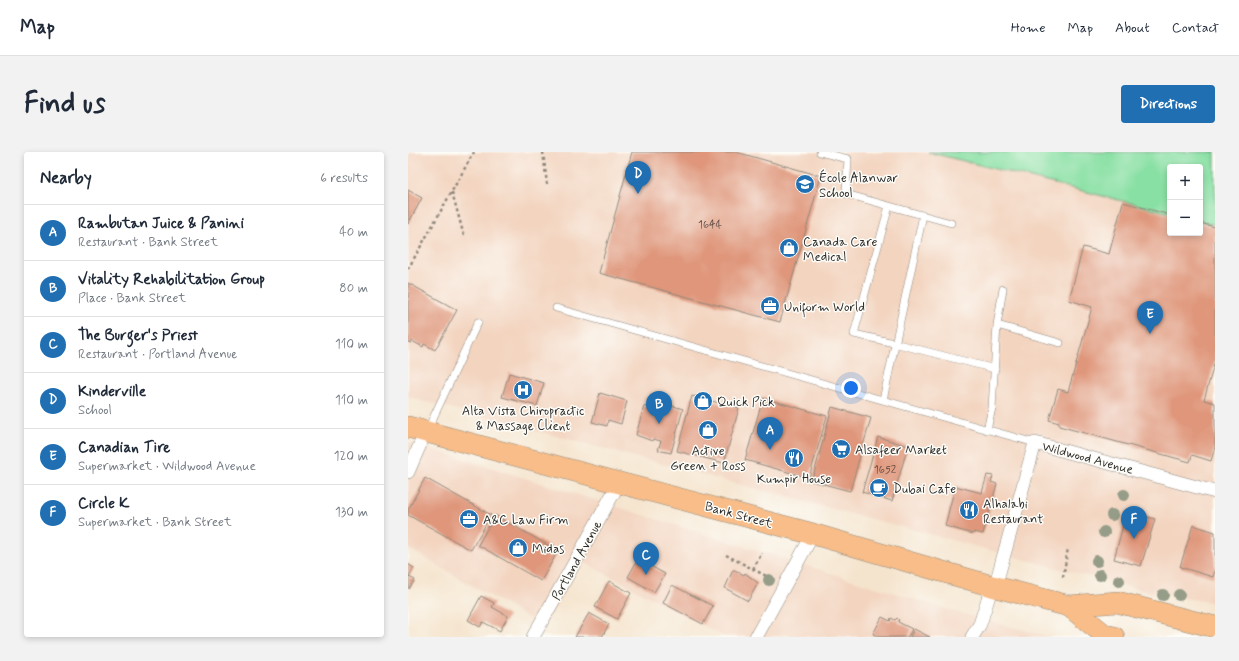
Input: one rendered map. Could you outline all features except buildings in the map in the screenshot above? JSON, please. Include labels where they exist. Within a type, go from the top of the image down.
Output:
[{"type":"main road","name":"Bank Street","points":[[417,429],[813,534],[993,587],[1068,606],[1117,602],[1215,627]]},
{"type":"main road","name":"Bank Street","points":[[1068,606],[1105,635],[1114,637]]},
{"type":"street","points":[[408,472],[417,429]]},
{"type":"street","name":"Wildwood Avenue","points":[[972,637],[980,624],[993,587],[1035,443],[1215,492]]},
{"type":"street","name":"Portland Avenue","points":[[533,637],[619,483]]},
{"type":"street","points":[[756,637],[813,534]]},
{"type":"lane","points":[[820,152],[848,159],[846,194],[951,223]]},
{"type":"lane","points":[[889,206],[854,334],[995,369]]},
{"type":"lane","points":[[883,400],[894,343],[923,215]]},
{"type":"lane","points":[[987,430],[992,408],[997,325],[1002,289]]},
{"type":"lane","points":[[556,308],[1035,443]]},
{"type":"lane","points":[[417,429],[478,322]]},
{"type":"lane","points":[[997,325],[1060,344]]},
{"type":"path","points":[[408,269],[474,152]]},
{"type":"path","points":[[543,152],[547,184]]},
{"type":"path","points":[[452,191],[464,236]]},
{"type":"path","points":[[1063,577],[1068,548]]},
{"type":"path","points":[[753,569],[762,553]]},
{"type":"path","points":[[726,555],[785,585]]},
{"type":"shaded area","points":[[408,152],[928,152],[1167,212],[1167,236],[1203,236],[1203,222],[1215,225],[1215,603],[1152,593],[408,397]]},
{"type":"shaded area","points":[[408,442],[959,613],[1049,637],[792,637],[785,634],[771,637],[725,637],[582,561],[544,627],[408,548]]},
{"type":"green space","points":[[928,152],[1215,152],[1215,225],[1203,222],[1203,164],[1167,164],[1167,212]]},
{"type":"place","name":"École Alanwar School","points":[[805,184]]},
{"type":"place","name":"Kinderville","points":[[638,194]]},
{"type":"place","name":"Canada Care Medical","points":[[789,248]]},
{"type":"place","name":"Uniform World","points":[[770,306]]},
{"type":"place","name":"Canadian Tire","points":[[1150,334]]},
{"type":"place","name":"Alta Vista Chiropractic & Massage Client","points":[[523,390]]},
{"type":"place","name":"Quick Pick","points":[[703,401]]},
{"type":"place","name":"Vitality Rehabilitation Group","points":[[659,424]]},
{"type":"place","name":"Active Green + Ross","points":[[708,430]]},
{"type":"place","name":"Alsafeer Market","points":[[841,449]]},
{"type":"place","name":"Rambutan Juice & Panini","points":[[770,450]]},
{"type":"place","name":"Kumpir House","points":[[794,458]]},
{"type":"place","name":"Dubai Cafe","points":[[879,488]]},
{"type":"place","name":"Alhalabi Restaurant","points":[[969,510]]},
{"type":"place","name":"A&C Law Firm","points":[[469,519]]},
{"type":"place","name":"Circle K","points":[[1134,539]]},
{"type":"place","name":"Midas","points":[[518,548]]},
{"type":"place","name":"The Burger's Priest","points":[[646,575]]}]
